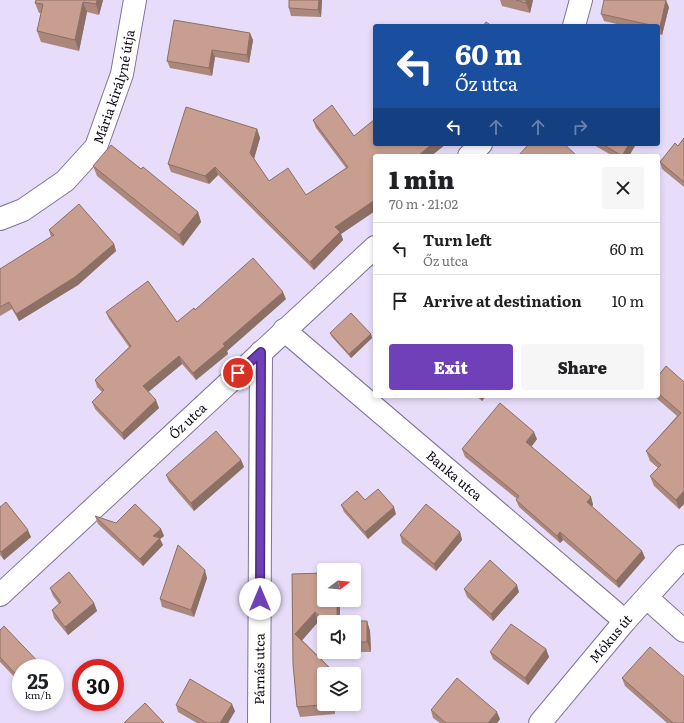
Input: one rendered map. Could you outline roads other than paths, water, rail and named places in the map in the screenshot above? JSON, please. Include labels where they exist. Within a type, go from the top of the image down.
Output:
[{"type":"street","name":"Mária királyné útja","points":[[0,219],[23,210],[65,182],[96,147],[122,74],[135,0]]},
{"type":"street","points":[[575,24],[581,0]]},
{"type":"street","points":[[471,154],[479,146]]},
{"type":"street","name":"Őz utca","points":[[0,595],[373,249]]},
{"type":"street","name":"Banka utca","points":[[284,330],[625,621]]},
{"type":"street","name":"Párnás utca","points":[[259,723],[261,352]]},
{"type":"street","name":"Mókus út","points":[[540,723],[625,621],[684,556]]},
{"type":"street","points":[[647,598],[684,631]]}]
